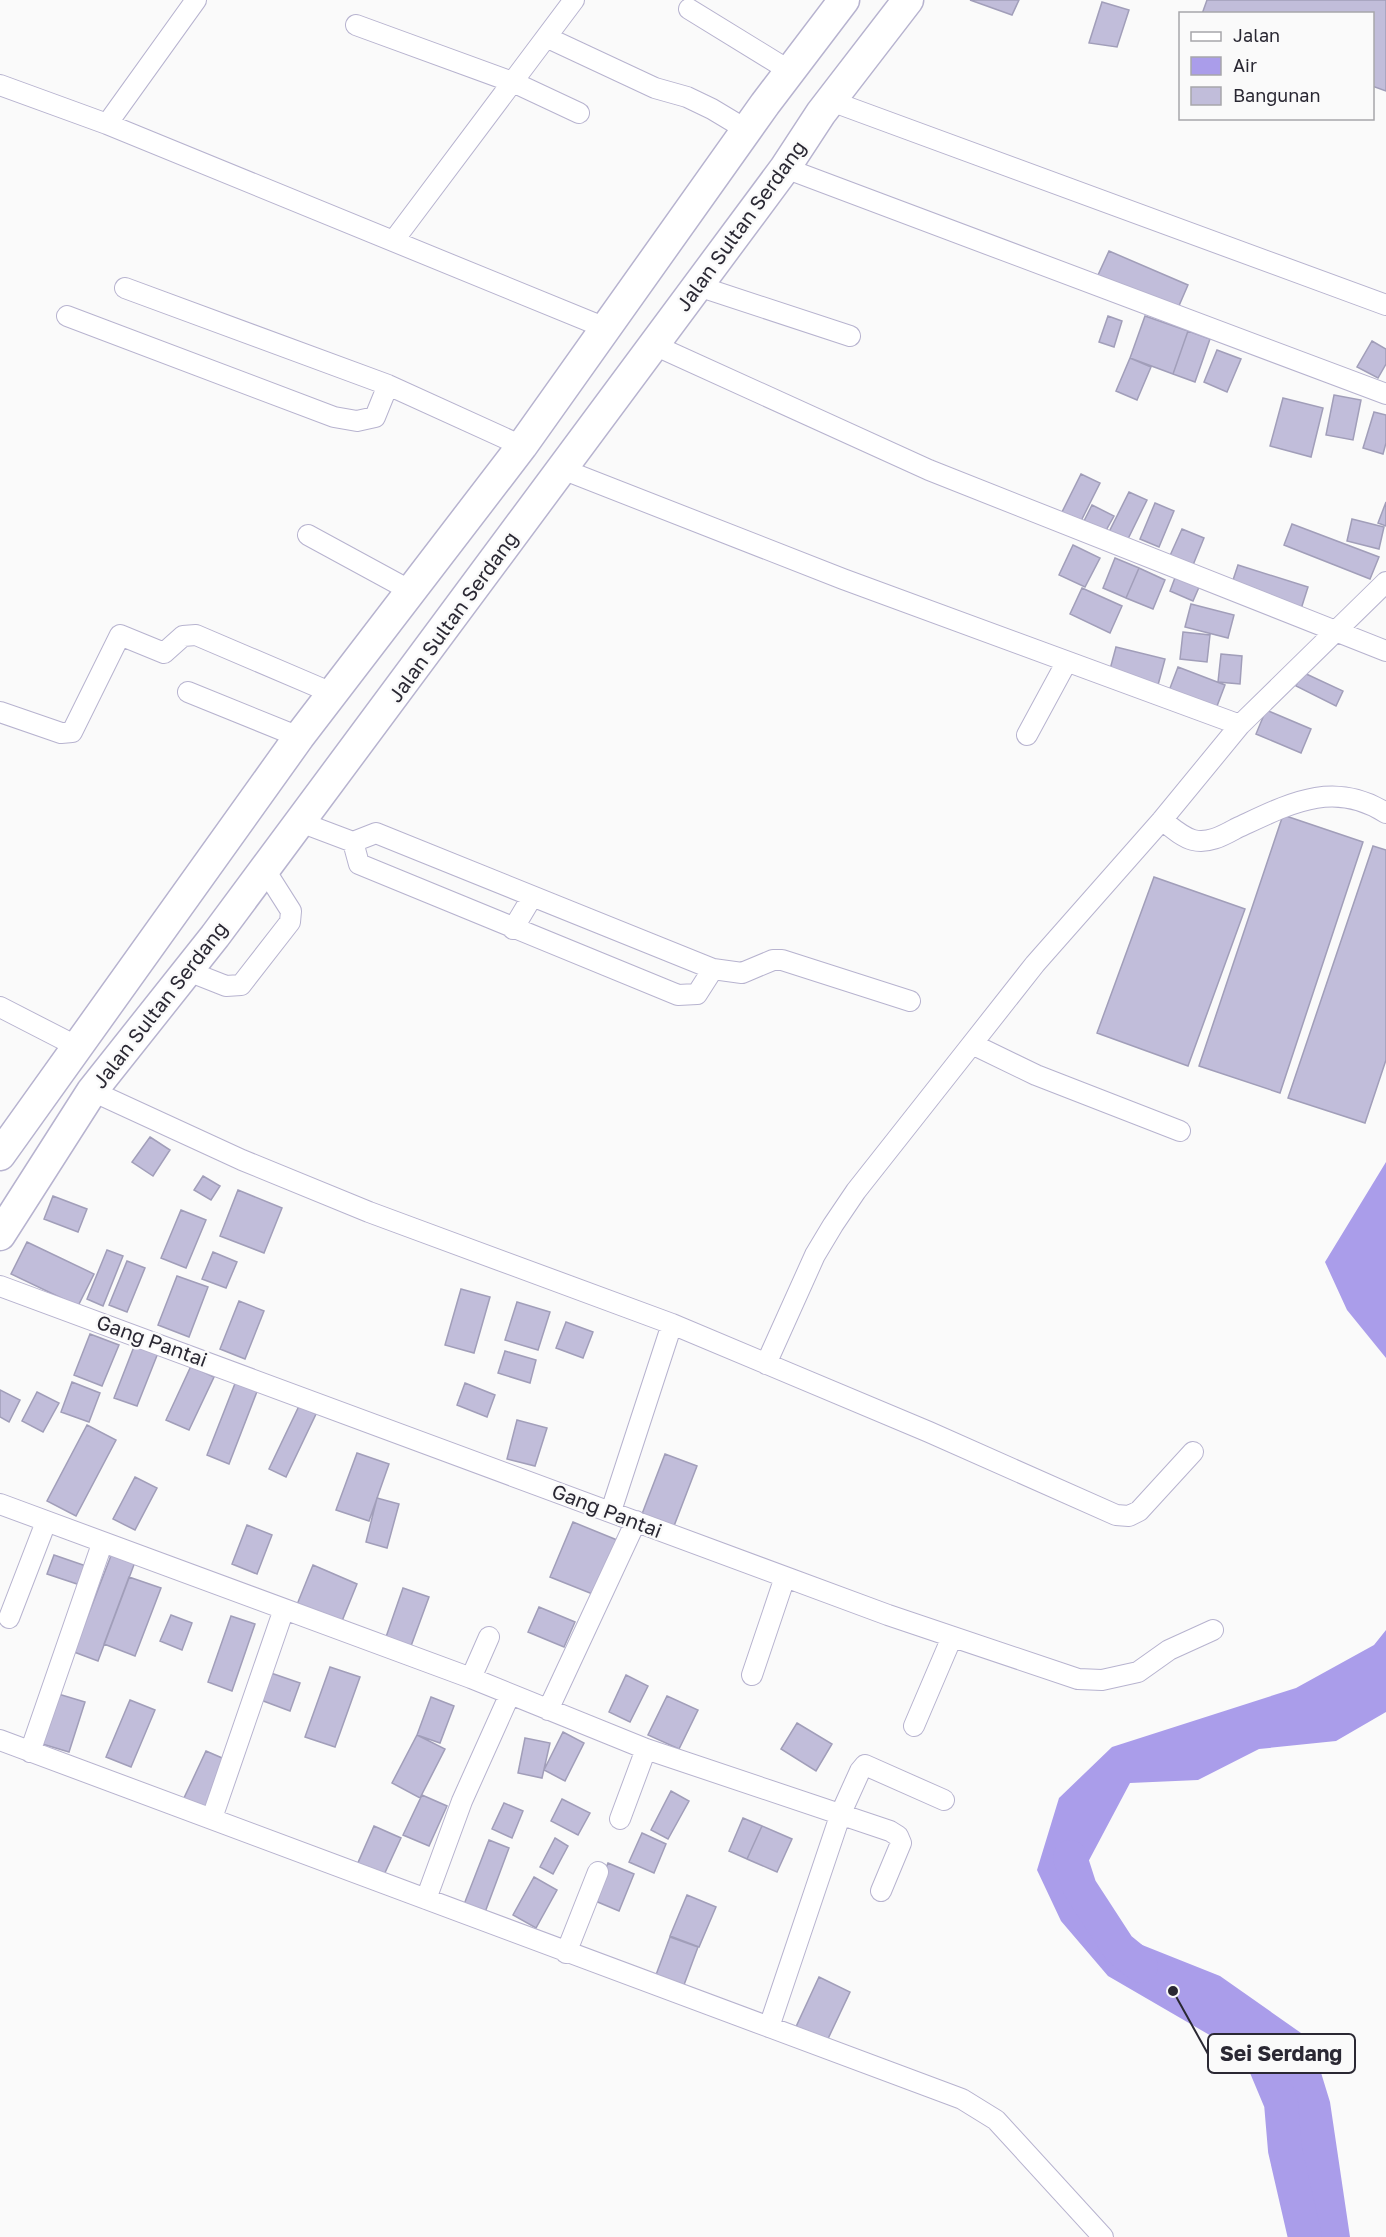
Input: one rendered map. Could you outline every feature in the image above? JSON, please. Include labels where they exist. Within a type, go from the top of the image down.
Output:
[{"type":"highway","name":"Jalan Sultan Serdang","points":[[0,1155],[299,738],[522,446],[608,329],[747,130],[844,0]]},
{"type":"highway","name":"Jalan Sultan Serdang","points":[[0,1235],[92,1091],[188,971],[300,822],[785,168],[831,101],[908,0]]},
{"type":"street","points":[[107,124],[196,0]]},
{"type":"street","points":[[394,240],[515,83],[574,0]]},
{"type":"street","points":[[689,9],[790,71]]},
{"type":"street","points":[[356,25],[515,83],[579,113]]},
{"type":"street","points":[[548,38],[655,88],[704,105],[747,130]]},
{"type":"street","points":[[0,85],[107,124],[608,329]]},
{"type":"street","points":[[831,101],[1386,305]]},
{"type":"street","points":[[785,168],[1386,394]]},
{"type":"street","points":[[698,286],[850,336]]},
{"type":"street","points":[[125,288],[388,385],[522,446]]},
{"type":"street","points":[[68,316],[334,417],[357,421],[375,417],[388,385]]},
{"type":"street","points":[[654,345],[929,470],[1338,630],[1386,651]]},
{"type":"street","points":[[562,469],[1066,663],[1240,725]]},
{"type":"street","points":[[308,535],[411,591]]},
{"type":"street","points":[[766,1364],[815,1256],[833,1225],[856,1191],[1035,964],[1162,820],[1240,725],[1386,582]]},
{"type":"street","points":[[0,712],[62,733],[72,732],[120,635],[164,653],[183,636],[196,635],[332,693]]},
{"type":"street","points":[[1027,735],[1066,663]]},
{"type":"street","points":[[188,692],[299,738]]},
{"type":"street","points":[[1162,820],[1187,837],[1202,841],[1216,839],[1285,807],[1333,795],[1371,803],[1386,813]]},
{"type":"street","points":[[300,822],[353,842],[376,833],[713,969],[742,973],[773,960],[782,960],[910,1001]]},
{"type":"street","points":[[353,842],[359,864],[678,995],[697,994],[713,969]]},
{"type":"street","points":[[188,971],[226,986],[241,985],[290,922],[291,911],[264,870]]},
{"type":"street","points":[[513,929],[532,897]]},
{"type":"street","points":[[0,1007],[78,1047]]},
{"type":"street","points":[[972,1044],[1036,1075],[1180,1131]]},
{"type":"street","points":[[92,1091],[242,1160],[369,1212],[672,1324],[1116,1515],[1129,1516],[1139,1511],[1193,1452]]},
{"type":"street","name":"Gang Pantai","points":[[0,1286],[611,1510],[785,1577],[1078,1679],[1093,1681],[1138,1672],[1178,1645],[1213,1630]]},
{"type":"street","points":[[611,1510],[672,1324]]},
{"type":"street","points":[[0,1504],[102,1544],[471,1678],[646,1749],[890,1831],[900,1838],[901,1843],[881,1891]]},
{"type":"street","points":[[548,1710],[636,1521]]},
{"type":"street","points":[[9,1618],[46,1522]]},
{"type":"street","points":[[30,1752],[102,1544]]},
{"type":"street","points":[[752,1675],[785,1577]]},
{"type":"street","points":[[212,1818],[284,1610]]},
{"type":"street","points":[[471,1678],[489,1637]]},
{"type":"street","points":[[914,1725],[952,1637]]},
{"type":"street","points":[[426,1899],[462,1801],[510,1694]]},
{"type":"street","points":[[0,1740],[962,2099],[985,2111],[996,2120],[1103,2237]]},
{"type":"street","points":[[620,1819],[646,1749]]},
{"type":"street","points":[[769,2027],[841,1814],[865,1765],[944,1800]]},
{"type":"street","points":[[566,1953],[598,1872]]},
{"type":"water","points":[[1386,1162],[1386,1358],[1347,1310],[1325,1262]]},
{"type":"water","points":[[1386,1630],[1386,1712],[1336,1741],[1259,1749],[1198,1780],[1130,1783],[1078,1881],[1102,1929],[1220,1976],[1311,2040],[1330,2102],[1350,2237],[1297,2237],[1284,2106],[1244,2055],[1108,1976],[1061,1921],[1037,1870],[1059,1798],[1112,1747],[1296,1688],[1374,1645]]},
{"type":"building","points":[[970,0],[1019,0],[1012,15]]},
{"type":"building","points":[[1207,0],[1386,0],[1386,91],[1374,87],[1374,12],[1203,12]]},
{"type":"building","points":[[1102,2],[1129,10],[1117,47],[1089,43]]},
{"type":"building","points":[[1109,251],[1188,285],[1178,308],[1098,275]]},
{"type":"building","points":[[1108,316],[1122,321],[1114,347],[1099,342]]},
{"type":"building","points":[[1145,316],[1188,331],[1173,374],[1130,358]]},
{"type":"building","points":[[1188,331],[1210,339],[1195,382],[1173,374]]},
{"type":"building","points":[[1372,341],[1386,349],[1386,364],[1378,378],[1357,367]]},
{"type":"building","points":[[1217,350],[1241,359],[1227,392],[1204,382]]},
{"type":"building","points":[[1130,358],[1151,367],[1137,400],[1116,391]]},
{"type":"building","points":[[1334,395],[1361,400],[1353,440],[1326,435]]},
{"type":"building","points":[[1283,398],[1323,408],[1311,457],[1270,446]]},
{"type":"building","points":[[1374,412],[1386,415],[1386,443],[1383,454],[1363,448]]},
{"type":"building","points":[[1081,474],[1100,483],[1079,525],[1060,516]]},
{"type":"building","points":[[1129,492],[1147,500],[1126,543],[1108,534]]},
{"type":"building","points":[[1386,502],[1386,526],[1378,523]]},
{"type":"building","points":[[1155,503],[1174,511],[1159,547],[1140,539]]},
{"type":"building","points":[[1092,505],[1114,516],[1104,534],[1083,523]]},
{"type":"building","points":[[1352,519],[1384,527],[1379,549],[1347,541]]},
{"type":"building","points":[[1292,524],[1379,557],[1370,579],[1284,545]]},
{"type":"building","points":[[1182,529],[1204,538],[1191,570],[1168,560]]},
{"type":"building","points":[[1073,545],[1100,558],[1085,587],[1059,575]]},
{"type":"building","points":[[1115,558],[1139,568],[1126,598],[1103,588]]},
{"type":"building","points":[[1238,565],[1308,587],[1301,609],[1231,586]]},
{"type":"building","points":[[1139,568],[1165,580],[1153,609],[1126,598]]},
{"type":"building","points":[[1176,575],[1200,585],[1193,601],[1170,591]]},
{"type":"building","points":[[1082,588],[1122,606],[1110,633],[1070,614]]},
{"type":"building","points":[[1191,604],[1234,615],[1228,638],[1185,627]]},
{"type":"building","points":[[1183,632],[1210,635],[1207,662],[1180,659]]},
{"type":"building","points":[[1116,647],[1165,659],[1158,685],[1109,673]]},
{"type":"building","points":[[1221,654],[1242,656],[1240,684],[1218,682]]},
{"type":"building","points":[[1178,667],[1225,685],[1214,714],[1167,696]]},
{"type":"building","points":[[1302,672],[1343,691],[1336,706],[1296,686]]},
{"type":"building","points":[[1266,710],[1311,729],[1301,753],[1256,734]]},
{"type":"building","points":[[1283,815],[1363,842],[1280,1093],[1199,1066]]},
{"type":"building","points":[[1373,846],[1386,850],[1386,1060],[1365,1123],[1288,1098]]},
{"type":"building","points":[[1154,877],[1245,909],[1188,1066],[1097,1033]]},
{"type":"building","points":[[150,1137],[170,1150],[153,1176],[132,1162]]},
{"type":"building","points":[[203,1176],[220,1186],[211,1200],[194,1190]]},
{"type":"building","points":[[238,1190],[282,1208],[264,1253],[220,1236]]},
{"type":"building","points":[[53,1196],[87,1209],[78,1232],[44,1219]]},
{"type":"building","points":[[181,1210],[206,1220],[186,1268],[161,1258]]},
{"type":"building","points":[[27,1242],[94,1274],[78,1306],[11,1274]]},
{"type":"building","points":[[107,1250],[123,1256],[103,1306],[87,1299]]},
{"type":"building","points":[[213,1252],[237,1262],[226,1288],[202,1279]]},
{"type":"building","points":[[127,1261],[145,1268],[127,1312],[109,1305]]},
{"type":"building","points":[[177,1276],[208,1287],[189,1337],[158,1325]]},
{"type":"building","points":[[461,1289],[490,1297],[474,1353],[445,1345]]},
{"type":"building","points":[[239,1301],[264,1311],[245,1359],[220,1349]]},
{"type":"building","points":[[517,1302],[550,1312],[538,1350],[505,1340]]},
{"type":"building","points":[[566,1322],[593,1332],[583,1358],[556,1348]]},
{"type":"building","points":[[90,1334],[119,1345],[102,1386],[74,1375]]},
{"type":"building","points":[[135,1344],[158,1353],[137,1406],[114,1398]]},
{"type":"building","points":[[505,1351],[536,1360],[530,1383],[498,1373]]},
{"type":"building","points":[[191,1366],[214,1377],[189,1430],[166,1420]]},
{"type":"building","points":[[236,1381],[258,1389],[229,1464],[207,1455]]},
{"type":"building","points":[[72,1382],[100,1393],[89,1422],[61,1412]]},
{"type":"building","points":[[465,1383],[495,1395],[487,1417],[457,1405]]},
{"type":"building","points":[[0,1390],[20,1400],[9,1422],[0,1417]]},
{"type":"building","points":[[37,1392],[59,1403],[43,1432],[22,1421]]},
{"type":"building","points":[[299,1406],[316,1414],[286,1477],[269,1469]]},
{"type":"building","points":[[517,1420],[547,1428],[535,1466],[507,1459]]},
{"type":"building","points":[[87,1425],[116,1440],[76,1516],[47,1501]]},
{"type":"building","points":[[357,1453],[389,1464],[369,1521],[336,1510]]},
{"type":"building","points":[[665,1454],[697,1466],[674,1526],[642,1514]]},
{"type":"building","points":[[135,1477],[157,1488],[135,1530],[113,1519]]},
{"type":"building","points":[[377,1498],[399,1504],[387,1548],[366,1542]]},
{"type":"building","points":[[573,1522],[617,1540],[595,1595],[550,1577]]},
{"type":"building","points":[[247,1525],[272,1535],[257,1574],[232,1564]]},
{"type":"building","points":[[112,1553],[135,1562],[98,1661],[74,1652]]},
{"type":"building","points":[[54,1555],[86,1566],[80,1585],[47,1574]]},
{"type":"building","points":[[313,1565],[357,1584],[340,1626],[296,1607]]},
{"type":"building","points":[[129,1577],[161,1588],[135,1656],[104,1644]]},
{"type":"building","points":[[403,1588],[429,1597],[411,1646],[386,1637]]},
{"type":"building","points":[[539,1607],[575,1622],[564,1647],[528,1632]]},
{"type":"building","points":[[171,1615],[192,1623],[182,1650],[160,1641]]},
{"type":"building","points":[[231,1616],[255,1624],[232,1691],[208,1682]]},
{"type":"building","points":[[330,1667],[360,1677],[335,1747],[305,1737]]},
{"type":"building","points":[[268,1672],[300,1683],[290,1711],[258,1699]]},
{"type":"building","points":[[626,1675],[648,1686],[630,1722],[609,1712]]},
{"type":"building","points":[[55,1693],[85,1702],[69,1752],[39,1743]]},
{"type":"building","points":[[667,1696],[698,1710],[679,1749],[648,1735]]},
{"type":"building","points":[[431,1697],[454,1706],[440,1743],[417,1735]]},
{"type":"building","points":[[130,1700],[155,1710],[131,1767],[106,1757]]},
{"type":"building","points":[[797,1723],[832,1744],[816,1771],[781,1749]]},
{"type":"building","points":[[563,1732],[584,1743],[565,1781],[544,1770]]},
{"type":"building","points":[[417,1735],[445,1749],[420,1798],[392,1783]]},
{"type":"building","points":[[525,1738],[550,1743],[542,1778],[518,1773]]},
{"type":"building","points":[[206,1751],[229,1761],[207,1809],[184,1798]]},
{"type":"building","points":[[671,1791],[689,1801],[668,1839],[651,1830]]},
{"type":"building","points":[[422,1795],[447,1806],[429,1846],[403,1835]]},
{"type":"building","points":[[562,1799],[590,1813],[578,1835],[551,1821]]},
{"type":"building","points":[[504,1803],[523,1811],[512,1838],[492,1829]]},
{"type":"building","points":[[743,1818],[762,1826],[747,1859],[729,1851]]},
{"type":"building","points":[[374,1826],[401,1838],[383,1877],[357,1865]]},
{"type":"building","points":[[762,1826],[792,1839],[777,1872],[747,1859]]},
{"type":"building","points":[[642,1833],[666,1844],[654,1873],[629,1862]]},
{"type":"building","points":[[555,1838],[568,1846],[553,1874],[540,1867]]},
{"type":"building","points":[[489,1840],[509,1848],[484,1915],[463,1907]]},
{"type":"building","points":[[608,1863],[634,1874],[619,1911],[593,1900]]},
{"type":"building","points":[[534,1877],[557,1890],[536,1928],[513,1915]]},
{"type":"building","points":[[687,1895],[716,1907],[699,1947],[670,1936]]},
{"type":"building","points":[[670,1937],[698,1947],[681,1993],[653,1983]]},
{"type":"building","points":[[819,1977],[850,1992],[826,2043],[795,2029]]},
{"type":"waterway","points":[[1070,1857],[1080,1888],[1119,1948],[1141,1966]]},
{"type":"waterway","points":[[1263,2060],[1281,2103],[1285,2150],[1305,2237]]},
{"type":"place","name":"Sei Serdang","points":[[1173,1991]]}]
